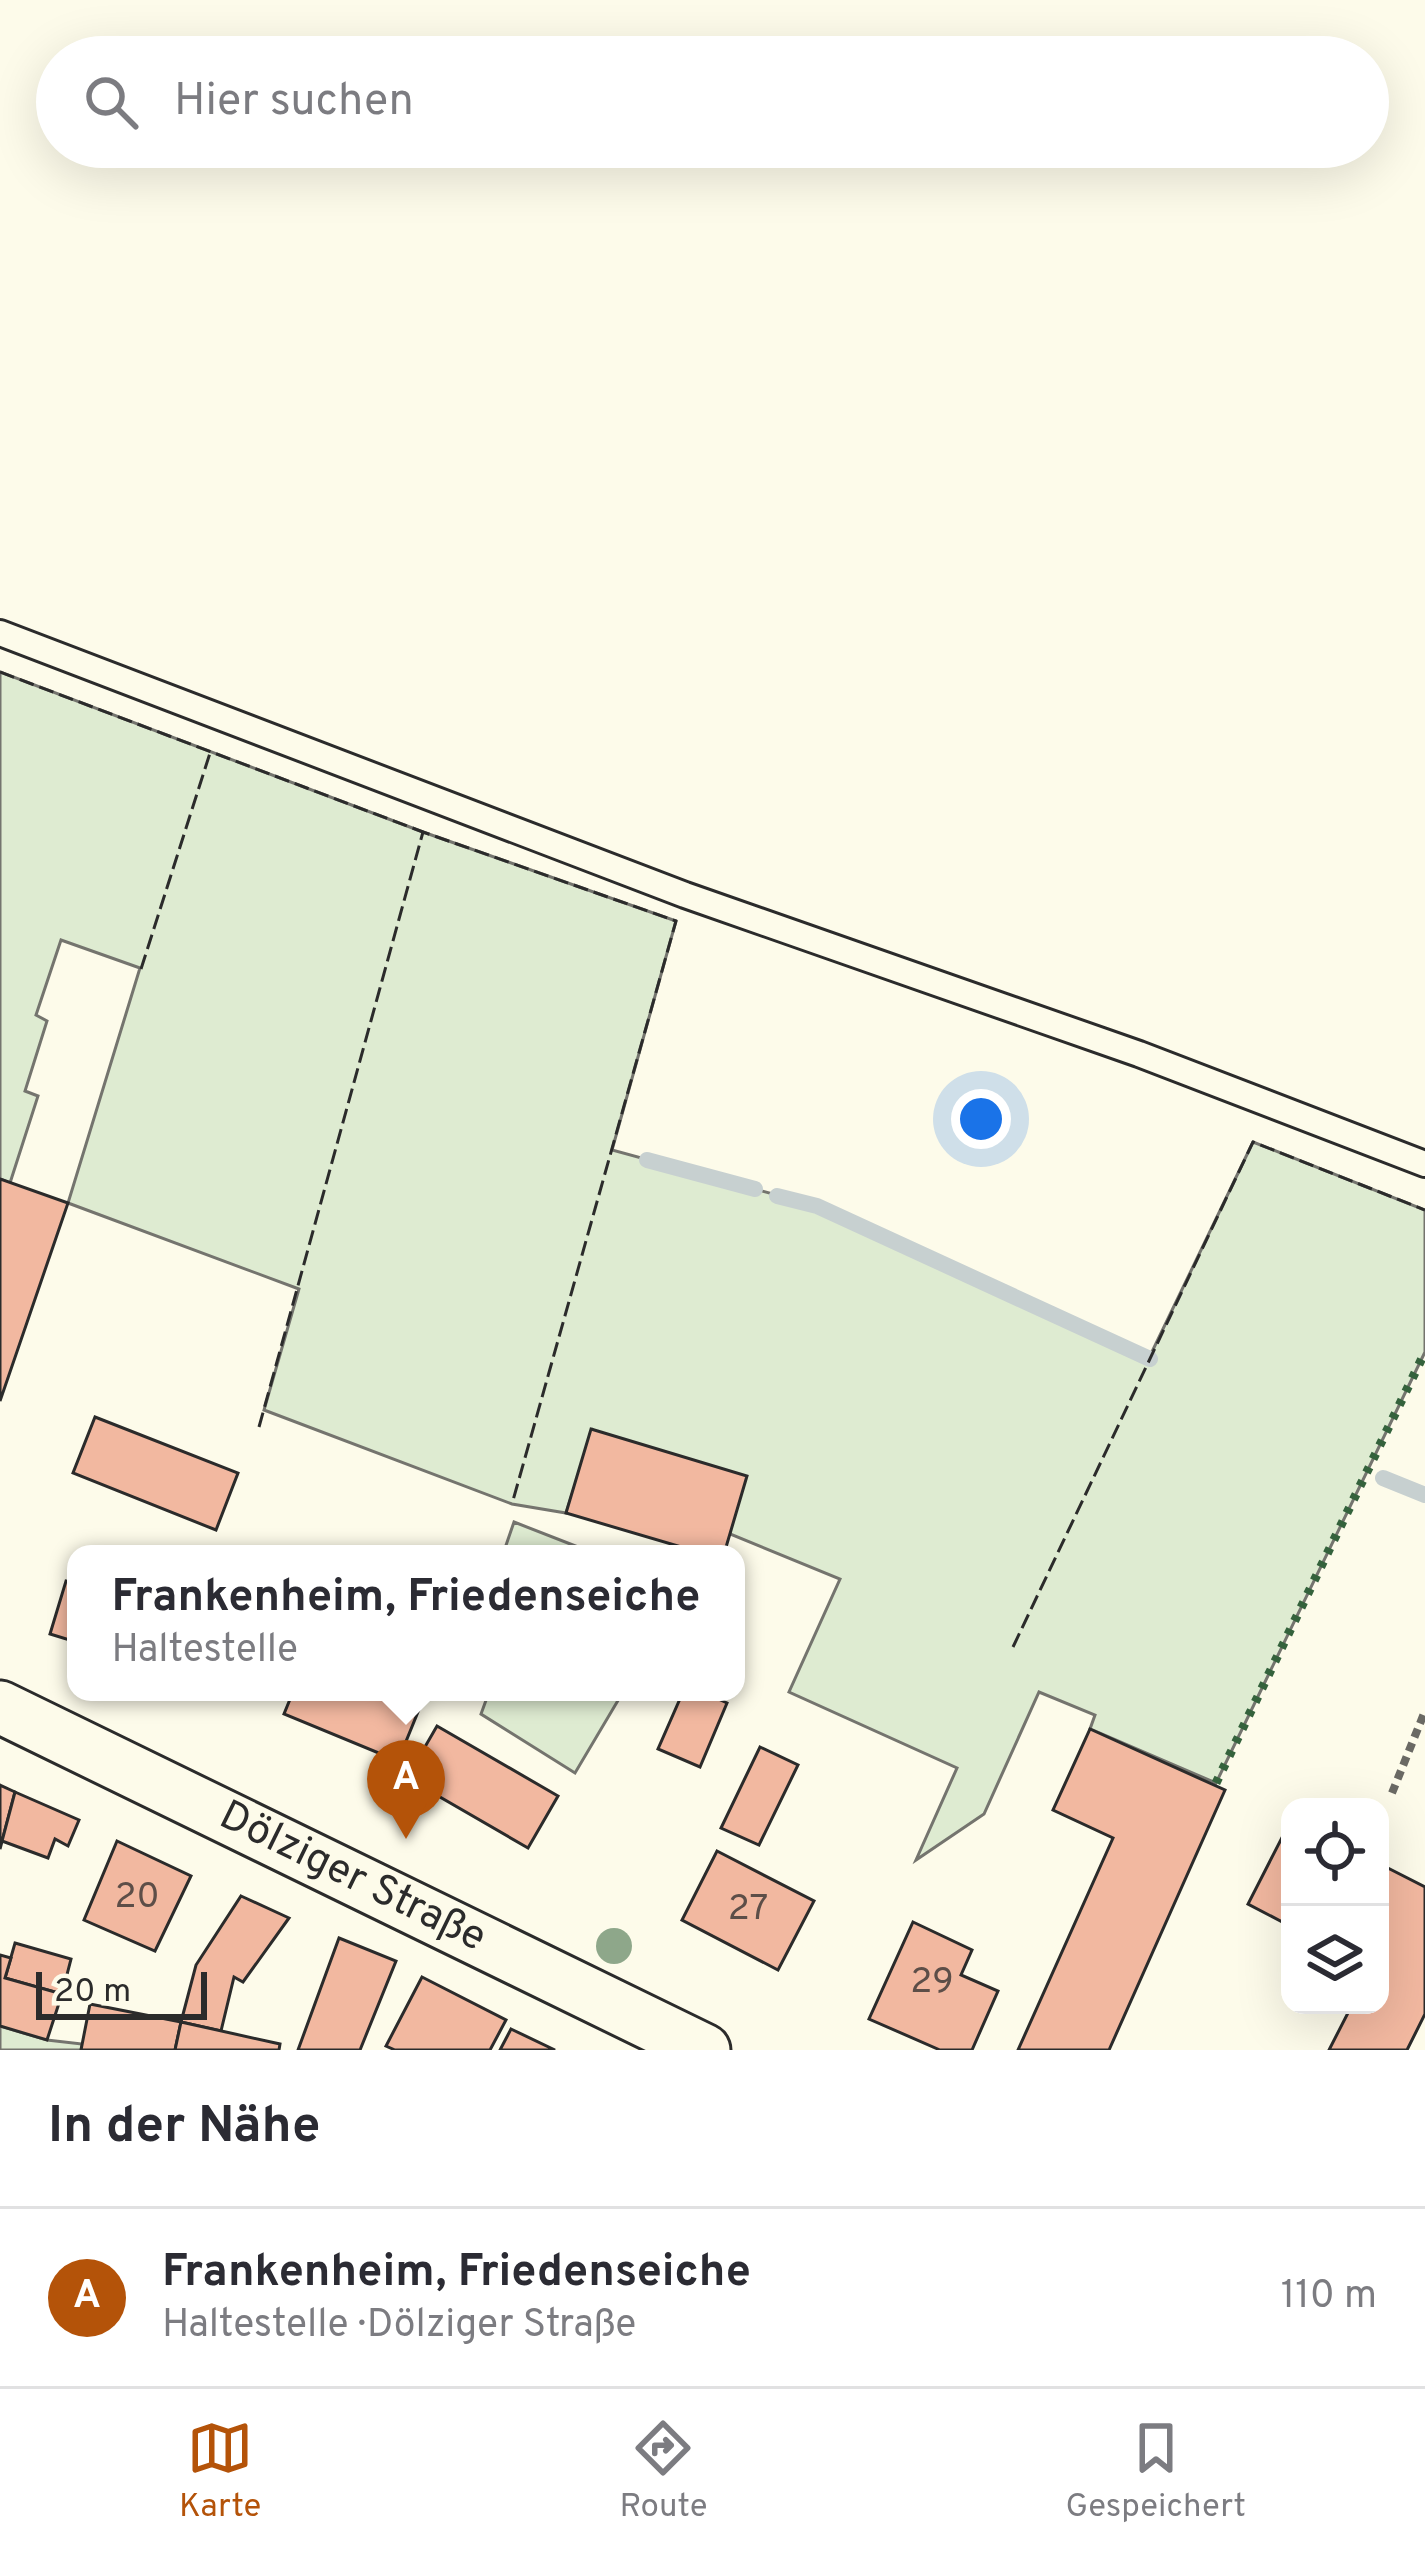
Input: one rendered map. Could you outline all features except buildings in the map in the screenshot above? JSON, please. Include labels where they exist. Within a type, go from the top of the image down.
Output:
[{"type":"street","name":"Dölziger Straße","points":[[0,1707],[704,2050]]},
{"type":"lane","points":[[0,632],[685,895],[1139,1054],[1425,1164]]},
{"type":"path","points":[[1392,1793],[1425,1712]]},
{"type":"green space","points":[[0,672],[423,832],[676,921],[612,1150],[817,1206],[1149,1358],[1253,1142],[1425,1210],[1425,1352],[1216,1783],[1090,1729],[1095,1715],[1039,1692],[984,1814],[916,1860],[957,1768],[789,1692],[840,1579],[730,1534],[593,1430],[566,1513],[512,1504],[264,1410],[299,1289],[68,1203],[140,968],[61,940],[36,1015],[47,1021],[25,1091],[38,1096],[10,1183],[0,1179]]},
{"type":"green space","points":[[514,1522],[573,1545],[506,1545]]},
{"type":"green space","points":[[486,1701],[618,1701],[575,1773],[481,1714]]},
{"type":"green space","points":[[0,2026],[82,2044],[81,2050],[0,2050]]},
{"type":"waterway","points":[[647,1160],[755,1189]]},
{"type":"waterway","points":[[777,1196],[817,1206],[1150,1359]]},
{"type":"waterway","points":[[1383,1478],[1425,1495]]},
{"type":"hedge","points":[[1216,1783],[1425,1352]]},
{"type":"fence","points":[[0,672],[423,832]]},
{"type":"fence","points":[[141,969],[210,753]]},
{"type":"fence","points":[[259,1427],[423,832],[676,921],[512,1504]]},
{"type":"fence","points":[[1013,1647],[1253,1142],[1425,1210]]},
{"type":"place","name":"Frankenheim, Friedenseiche","points":[[406,1839]]}]
